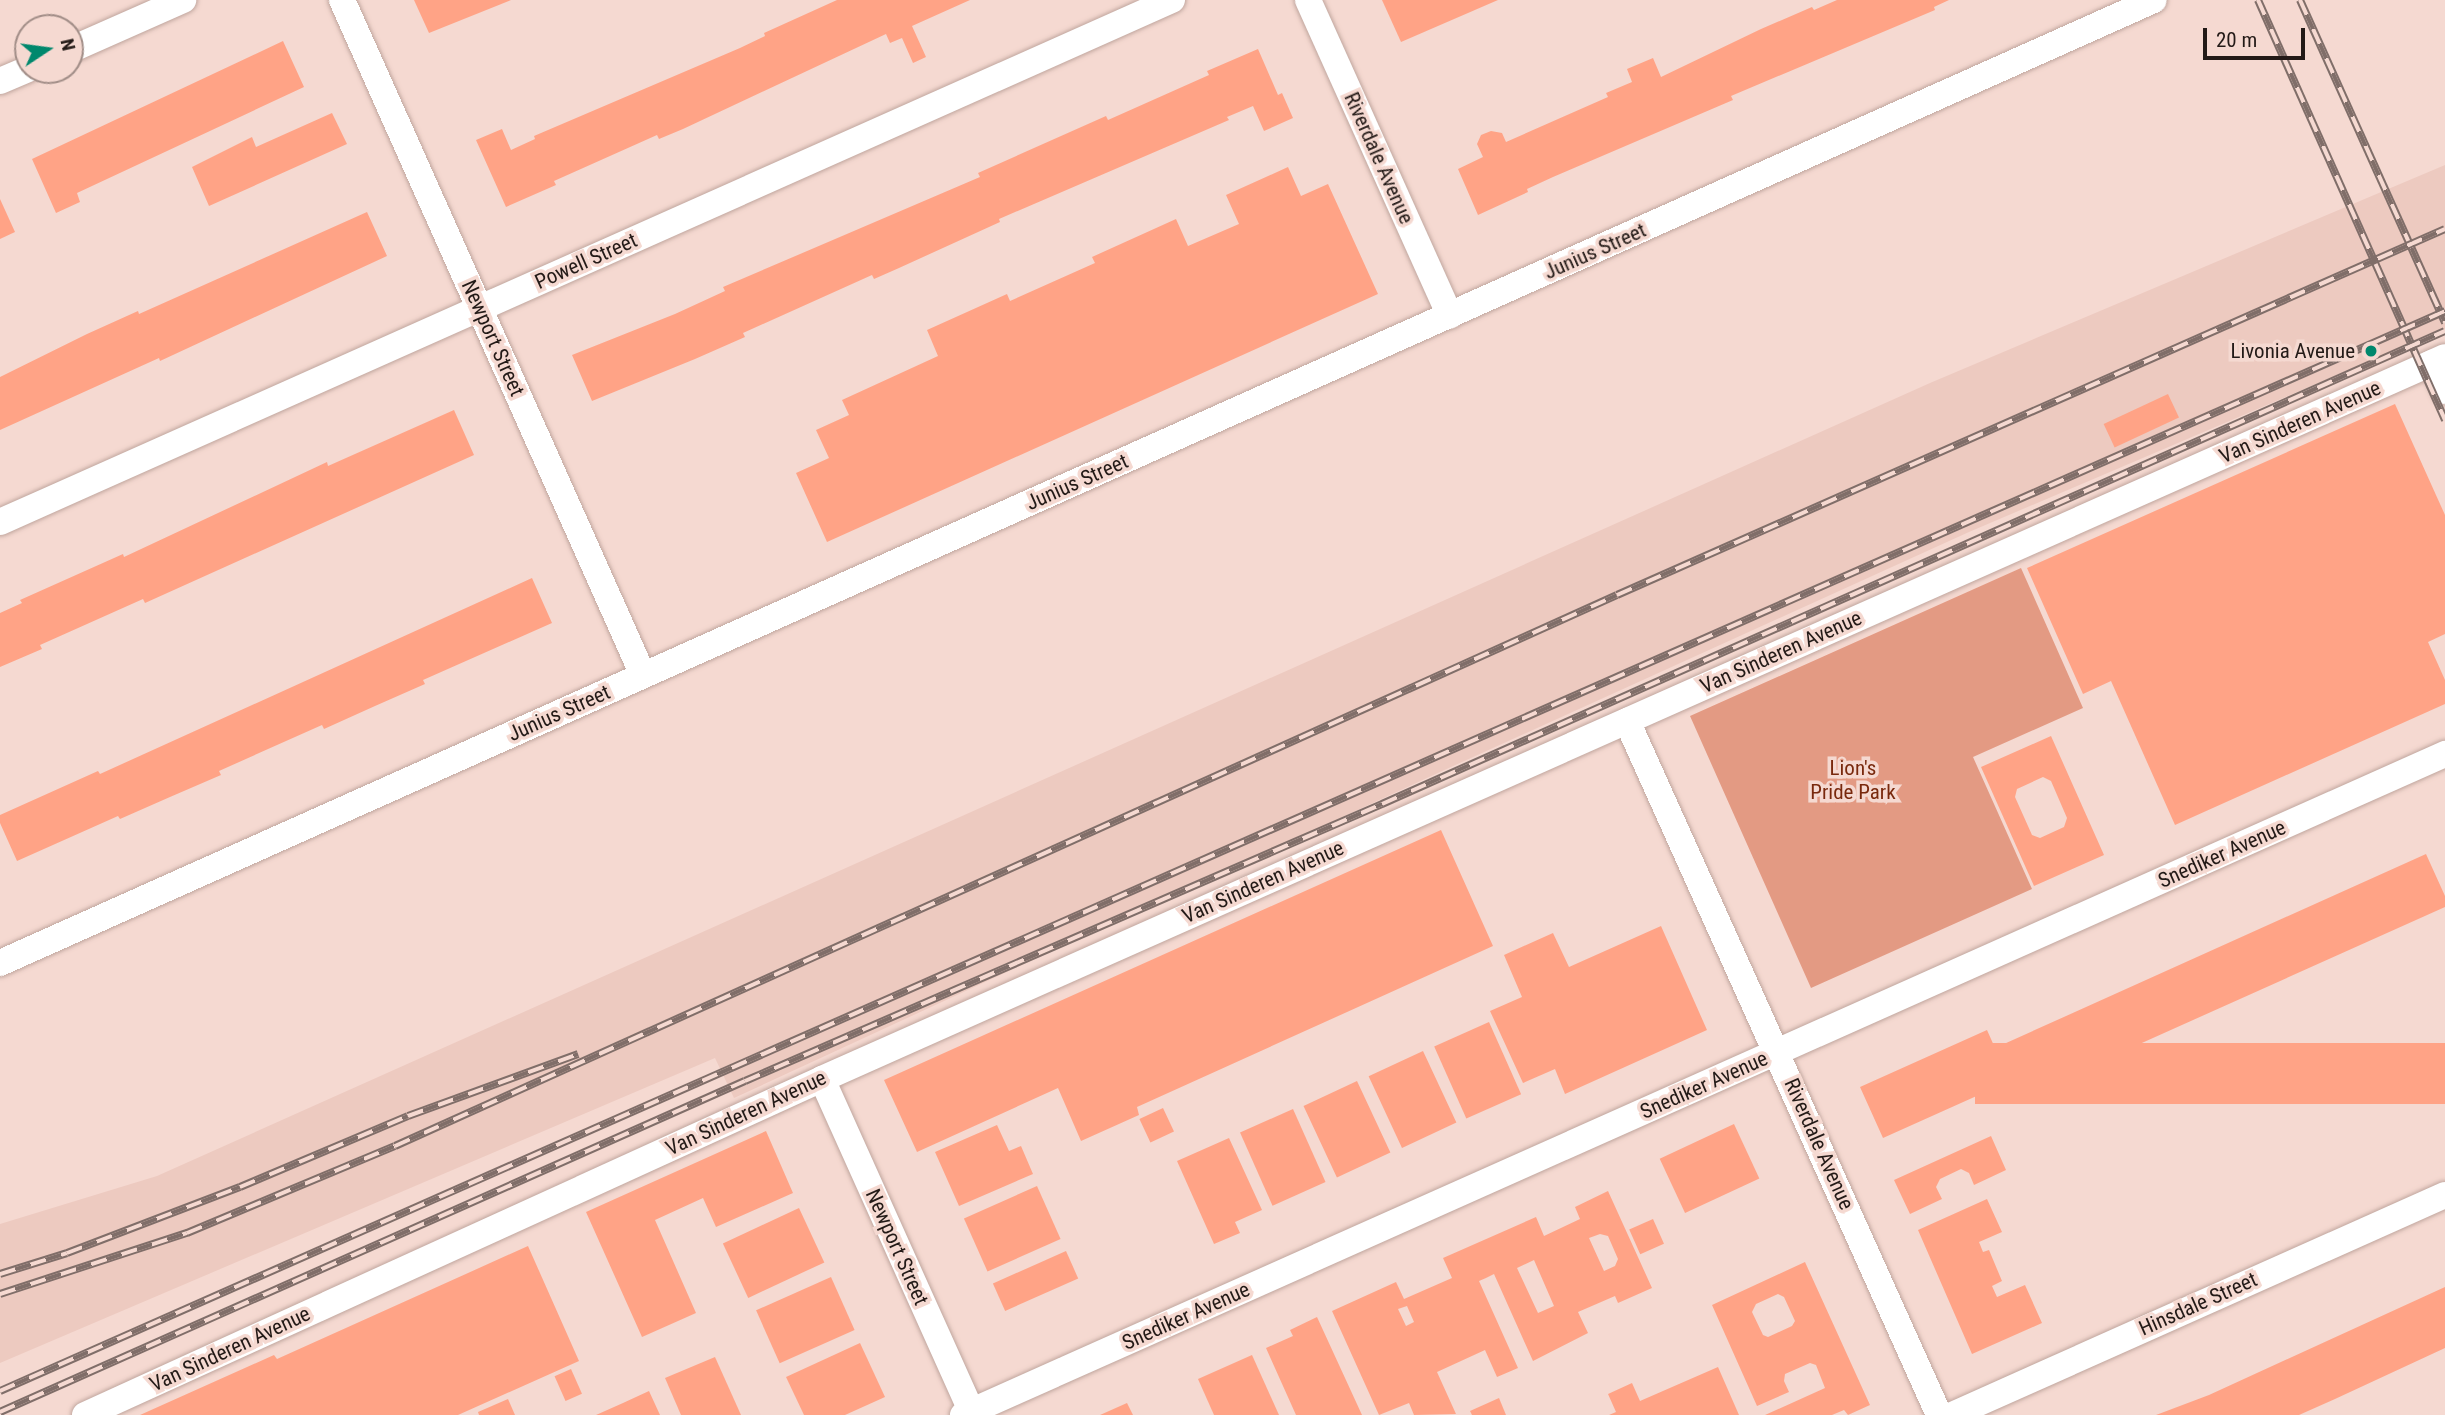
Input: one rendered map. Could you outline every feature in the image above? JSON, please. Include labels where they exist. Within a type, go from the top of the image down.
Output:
[{"type":"street","points":[[84,44],[183,0]]},
{"type":"street","name":"Newport Street","points":[[342,0],[643,675]]},
{"type":"street","name":"Powell Street","points":[[0,522],[1172,0]]},
{"type":"street","name":"Riverdale Avenue","points":[[1308,0],[1450,316]]},
{"type":"street","name":"Junius Street","points":[[0,963],[2154,0]]},
{"type":"street","points":[[2439,360],[2445,391]]},
{"type":"street","name":"Van Sinderen Avenue","points":[[85,1415],[822,1079],[2439,360]]},
{"type":"street","name":"Riverdale Avenue","points":[[1626,721],[1778,1052],[1939,1415]]},
{"type":"street","name":"Snediker Avenue","points":[[969,1414],[2445,754]]},
{"type":"street","name":"Newport Street","points":[[822,1079],[969,1414]]},
{"type":"street","name":"Hinsdale Street","points":[[1952,1415],[2445,1195]]},
{"type":"shaded area","points":[[2445,165],[2445,329],[1969,532],[1440,772],[734,1098],[715,1058],[0,1363],[0,1224],[157,1176],[1930,383]]},
{"type":"green space","name":"Lion's Pride Park","points":[[2021,568],[2083,708],[1973,757],[2032,889],[1811,988],[1690,716]]},
{"type":"building","points":[[414,0],[511,0],[429,33]]},
{"type":"building","points":[[837,0],[970,0],[912,26],[926,57],[913,63],[902,38],[890,43],[886,34],[683,129],[659,139],[657,135],[554,181],[556,185],[506,207],[476,140],[502,129],[511,150],[535,139],[534,136],[740,48],[765,36],[764,33]]},
{"type":"building","points":[[1382,0],[1498,0],[1401,42]]},
{"type":"building","points":[[1837,0],[1949,0],[1934,7],[1935,10],[1731,96],[1733,100],[1553,177],[1478,215],[1458,169],[1483,157],[1477,144],[1481,135],[1491,131],[1502,133],[1506,142],[1608,97],[1606,93],[1632,82],[1627,69],[1653,58],[1661,77],[1761,29],[1812,7],[1814,10]]},
{"type":"building","points":[[283,41],[304,87],[77,193],[80,202],[56,213],[32,159]]},
{"type":"building","points":[[1258,49],[1278,95],[1282,93],[1293,118],[1264,131],[1253,106],[1227,117],[1229,120],[999,219],[1000,222],[899,268],[874,279],[872,275],[743,333],[745,337],[592,401],[572,355],[675,314],[725,291],[723,287],[980,177],[978,173],[1106,116],[1108,120],[1209,75],[1207,71]]},
{"type":"building","points":[[332,113],[347,144],[209,206],[192,167],[252,137],[256,147]]},
{"type":"building","points":[[1288,167],[1301,196],[1328,184],[1378,294],[827,542],[796,473],[829,458],[816,430],[849,415],[842,400],[938,356],[927,330],[1007,294],[1010,301],[1095,263],[1092,257],[1176,219],[1188,246],[1239,224],[1226,195]]},
{"type":"building","points":[[0,199],[15,232],[0,239]]},
{"type":"building","points":[[367,212],[387,256],[160,361],[159,358],[0,430],[0,377],[138,311],[139,314]]},
{"type":"building","points":[[2168,394],[2179,418],[2115,448],[2104,424]]},
{"type":"building","points":[[2395,404],[2445,515],[2445,634],[2428,642],[2445,680],[2445,704],[2175,825],[2111,681],[2083,694],[2027,568]]},
{"type":"building","points":[[454,410],[474,455],[145,603],[143,599],[40,645],[42,649],[0,667],[0,613],[22,603],[20,600],[123,554],[124,557],[327,462],[328,466]]},
{"type":"building","points":[[532,578],[552,623],[423,680],[425,684],[324,729],[322,725],[219,771],[221,775],[120,819],[118,816],[17,861],[0,823],[0,815],[98,771],[100,774]]},
{"type":"building","points":[[2051,736],[2104,855],[2034,886],[1981,767]],"holes":[[[2043,777],[2051,781],[2067,818],[2064,827],[2040,838],[2032,835],[2015,797],[2017,789]]]},
{"type":"building","points":[[1441,830],[1493,946],[1137,1107],[1139,1115],[1081,1141],[1058,1088],[917,1152],[884,1080]]},
{"type":"building","points":[[2426,854],[2445,896],[2445,907],[2017,1099],[2010,1081],[1883,1138],[1860,1087],[1987,1030],[1995,1048]]},
{"type":"building","points":[[1661,926],[1707,1030],[1565,1094],[1555,1069],[1523,1083],[1490,1011],[1522,997],[1504,955],[1553,933],[1569,967]]},
{"type":"building","points":[[1489,1022],[1521,1094],[1466,1119],[1434,1046]]},
{"type":"building","points":[[1975,1043],[2445,1043],[2445,1104],[1975,1104]]},
{"type":"building","points":[[1423,1051],[1456,1123],[1402,1148],[1369,1076]]},
{"type":"building","points":[[1357,1081],[1390,1153],[1337,1178],[1304,1106]]},
{"type":"building","points":[[1163,1108],[1174,1132],[1150,1143],[1139,1119]]},
{"type":"building","points":[[1293,1109],[1326,1182],[1273,1206],[1240,1133]]},
{"type":"building","points":[[1734,1124],[1759,1178],[1685,1213],[1660,1159]]},
{"type":"building","points":[[997,1125],[1009,1151],[1021,1146],[1033,1174],[959,1206],[935,1152]]},
{"type":"building","points":[[766,1131],[793,1193],[716,1227],[703,1198],[655,1220],[696,1313],[642,1337],[586,1212]]},
{"type":"building","points":[[1991,1136],[2006,1170],[1974,1185],[1969,1173],[1961,1169],[1940,1179],[1936,1187],[1942,1199],[1910,1214],[1894,1180]]},
{"type":"building","points":[[1229,1138],[1262,1210],[1235,1222],[1240,1233],[1214,1244],[1177,1161]]},
{"type":"building","points":[[1037,1186],[1061,1239],[988,1272],[964,1219]]},
{"type":"building","points":[[1608,1191],[1652,1288],[1618,1303],[1615,1296],[1578,1312],[1588,1333],[1533,1361],[1494,1274],[1479,1281],[1518,1368],[1497,1377],[1485,1350],[1437,1372],[1456,1414],[1414,1415],[1409,1403],[1379,1415],[1332,1311],[1396,1282],[1404,1299],[1452,1278],[1443,1258],[1536,1217],[1544,1236],[1580,1219],[1575,1207]],"holes":[[[1600,1234],[1608,1236],[1618,1259],[1615,1266],[1604,1271],[1589,1238]],[[1534,1260],[1554,1306],[1538,1313],[1517,1268]],[[1407,1306],[1414,1322],[1406,1326],[1398,1309]]]},
{"type":"building","points":[[1987,1199],[2002,1232],[1979,1242],[1983,1252],[1989,1250],[2002,1281],[1992,1286],[1997,1297],[2025,1285],[2042,1323],[1972,1354],[1918,1230]]},
{"type":"building","points":[[799,1208],[824,1262],[748,1298],[723,1243]]},
{"type":"building","points":[[1653,1219],[1664,1244],[1640,1254],[1629,1230]]},
{"type":"building","points":[[528,1246],[579,1361],[458,1415],[140,1415],[274,1355],[277,1359]]},
{"type":"building","points":[[1066,1251],[1078,1278],[1005,1311],[993,1284]]},
{"type":"building","points":[[1805,1262],[1870,1405],[1848,1415],[1844,1410],[1832,1415],[1765,1415],[1825,1388],[1816,1365],[1810,1363],[1785,1374],[1784,1381],[1789,1392],[1757,1406],[1712,1305]],"holes":[[[1778,1294],[1784,1297],[1795,1321],[1792,1326],[1768,1337],[1763,1335],[1752,1312],[1756,1304]]]},
{"type":"building","points":[[831,1277],[855,1330],[780,1363],[756,1310]]},
{"type":"building","points":[[2445,1287],[2445,1348],[2299,1415],[2156,1415],[2209,1395]]},
{"type":"building","points":[[1317,1317],[1362,1415],[1296,1415],[1266,1348],[1293,1336],[1290,1330]]},
{"type":"building","points":[[860,1343],[885,1397],[845,1415],[804,1415],[786,1377]]},
{"type":"building","points":[[1252,1355],[1279,1415],[1214,1415],[1198,1379]]},
{"type":"building","points":[[715,1357],[741,1415],[681,1415],[665,1378]]},
{"type":"building","points":[[1718,1367],[1739,1415],[1609,1415],[1616,1412],[1608,1394],[1632,1383],[1640,1401]]},
{"type":"building","points":[[571,1369],[582,1394],[566,1401],[555,1376]]},
{"type":"building","points":[[649,1391],[660,1415],[596,1415],[623,1403]]},
{"type":"building","points":[[1499,1398],[1506,1415],[1472,1415],[1470,1411]]},
{"type":"building","points":[[508,1399],[515,1415],[479,1415],[478,1412]]},
{"type":"building","points":[[1127,1403],[1133,1415],[1100,1415]]},
{"type":"railway","points":[[2258,0],[2445,420]]},
{"type":"railway","points":[[2300,0],[2445,323]]},
{"type":"railway","points":[[0,1294],[187,1233],[395,1146],[1617,595],[2445,229]]},
{"type":"railway","points":[[0,1391],[2445,311]]},
{"type":"railway","points":[[0,1412],[745,1081],[1382,804],[2445,331]]},
{"type":"railway","points":[[0,1274],[67,1253],[240,1187],[408,1116],[578,1054]]},
{"type":"place","name":"Livonia Avenue","points":[[2371,351]]}]
